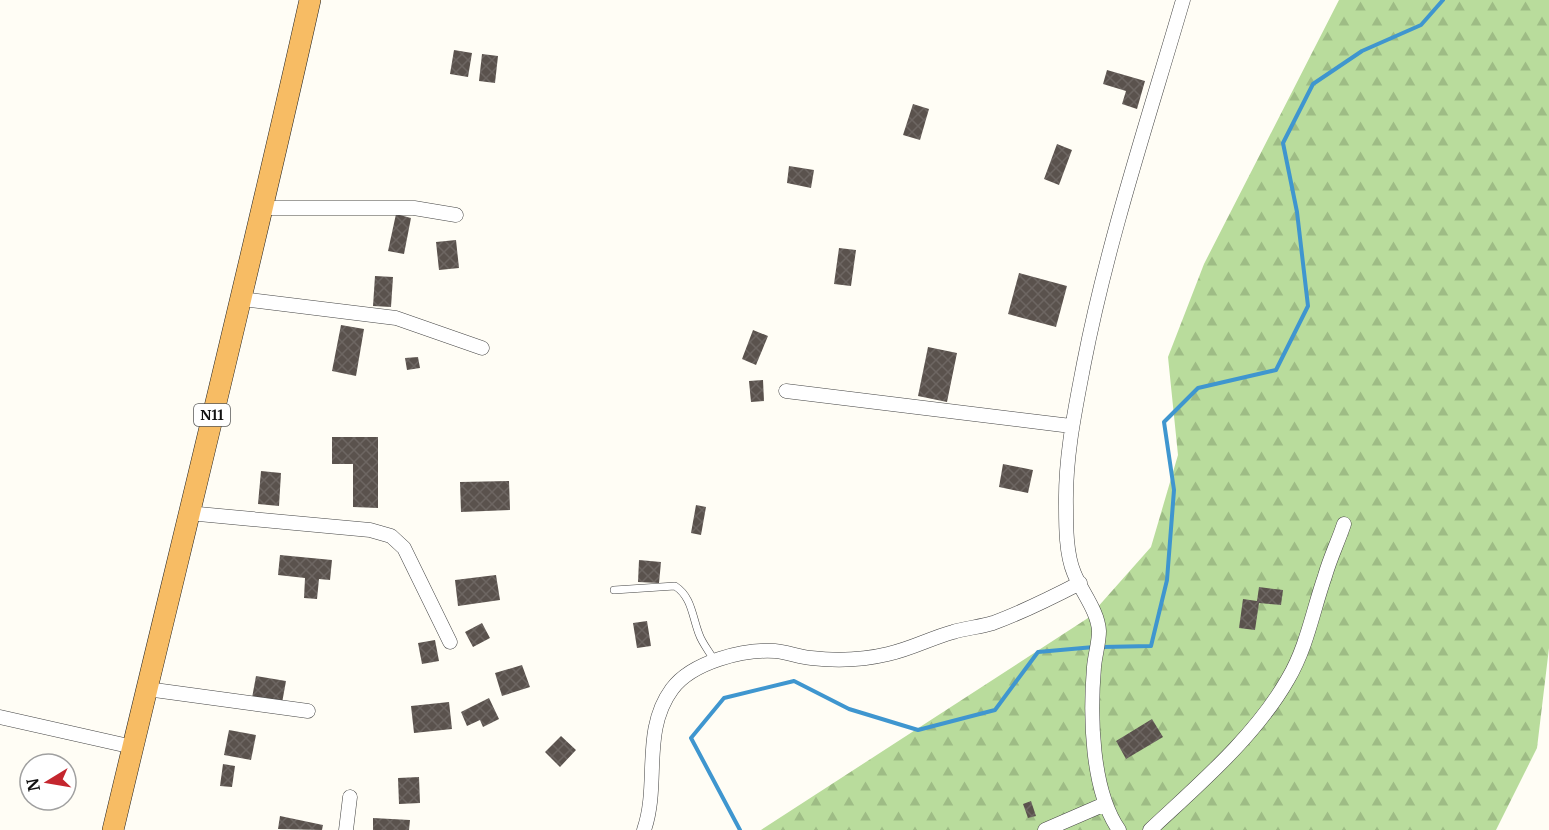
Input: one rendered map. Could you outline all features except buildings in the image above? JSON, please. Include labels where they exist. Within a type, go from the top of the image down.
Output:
[{"type":"highway","name":"N11","points":[[113,830],[188,513],[264,208],[310,0]]},
{"type":"street","points":[[1119,830],[1105,804],[1092,712],[1099,628],[1070,560],[1065,508],[1066,468],[1071,426],[1103,278],[1153,97],[1183,0]]},
{"type":"street","points":[[264,208],[414,208],[456,215]]},
{"type":"street","points":[[242,299],[396,318],[483,348]]},
{"type":"street","points":[[786,391],[1071,426]]},
{"type":"street","points":[[188,513],[370,530],[391,536],[404,548],[450,642]]},
{"type":"street","points":[[1150,830],[1238,744],[1289,678],[1310,629],[1324,576],[1344,525]]},
{"type":"street","points":[[644,830],[649,817],[653,776],[652,742],[659,716],[672,688],[714,660],[775,651],[810,658],[849,660],[887,655],[922,645],[951,632],[991,623],[1039,604],[1080,584]]},
{"type":"street","points":[[147,689],[309,711]]},
{"type":"street","points":[[0,717],[133,747]]},
{"type":"street","points":[[346,830],[350,797]]},
{"type":"street","points":[[1045,830],[1105,804]]},
{"type":"lane","points":[[614,590],[675,586],[683,591],[692,609],[699,633],[714,660]]},
{"type":"green space","points":[[1339,0],[1549,0],[1549,648],[1537,748],[1496,830],[761,830],[1088,618],[1151,547],[1178,455],[1168,357],[1204,264]]},
{"type":"waterway","points":[[1102,647],[1151,646],[1167,580],[1174,490],[1164,422],[1198,388],[1276,370],[1308,306],[1297,212],[1283,143],[1313,84],[1362,51],[1421,25],[1443,0]]},
{"type":"waterway","points":[[740,830],[691,738],[724,698],[794,681],[849,709],[918,730],[995,710],[1038,652],[1094,647]]}]
